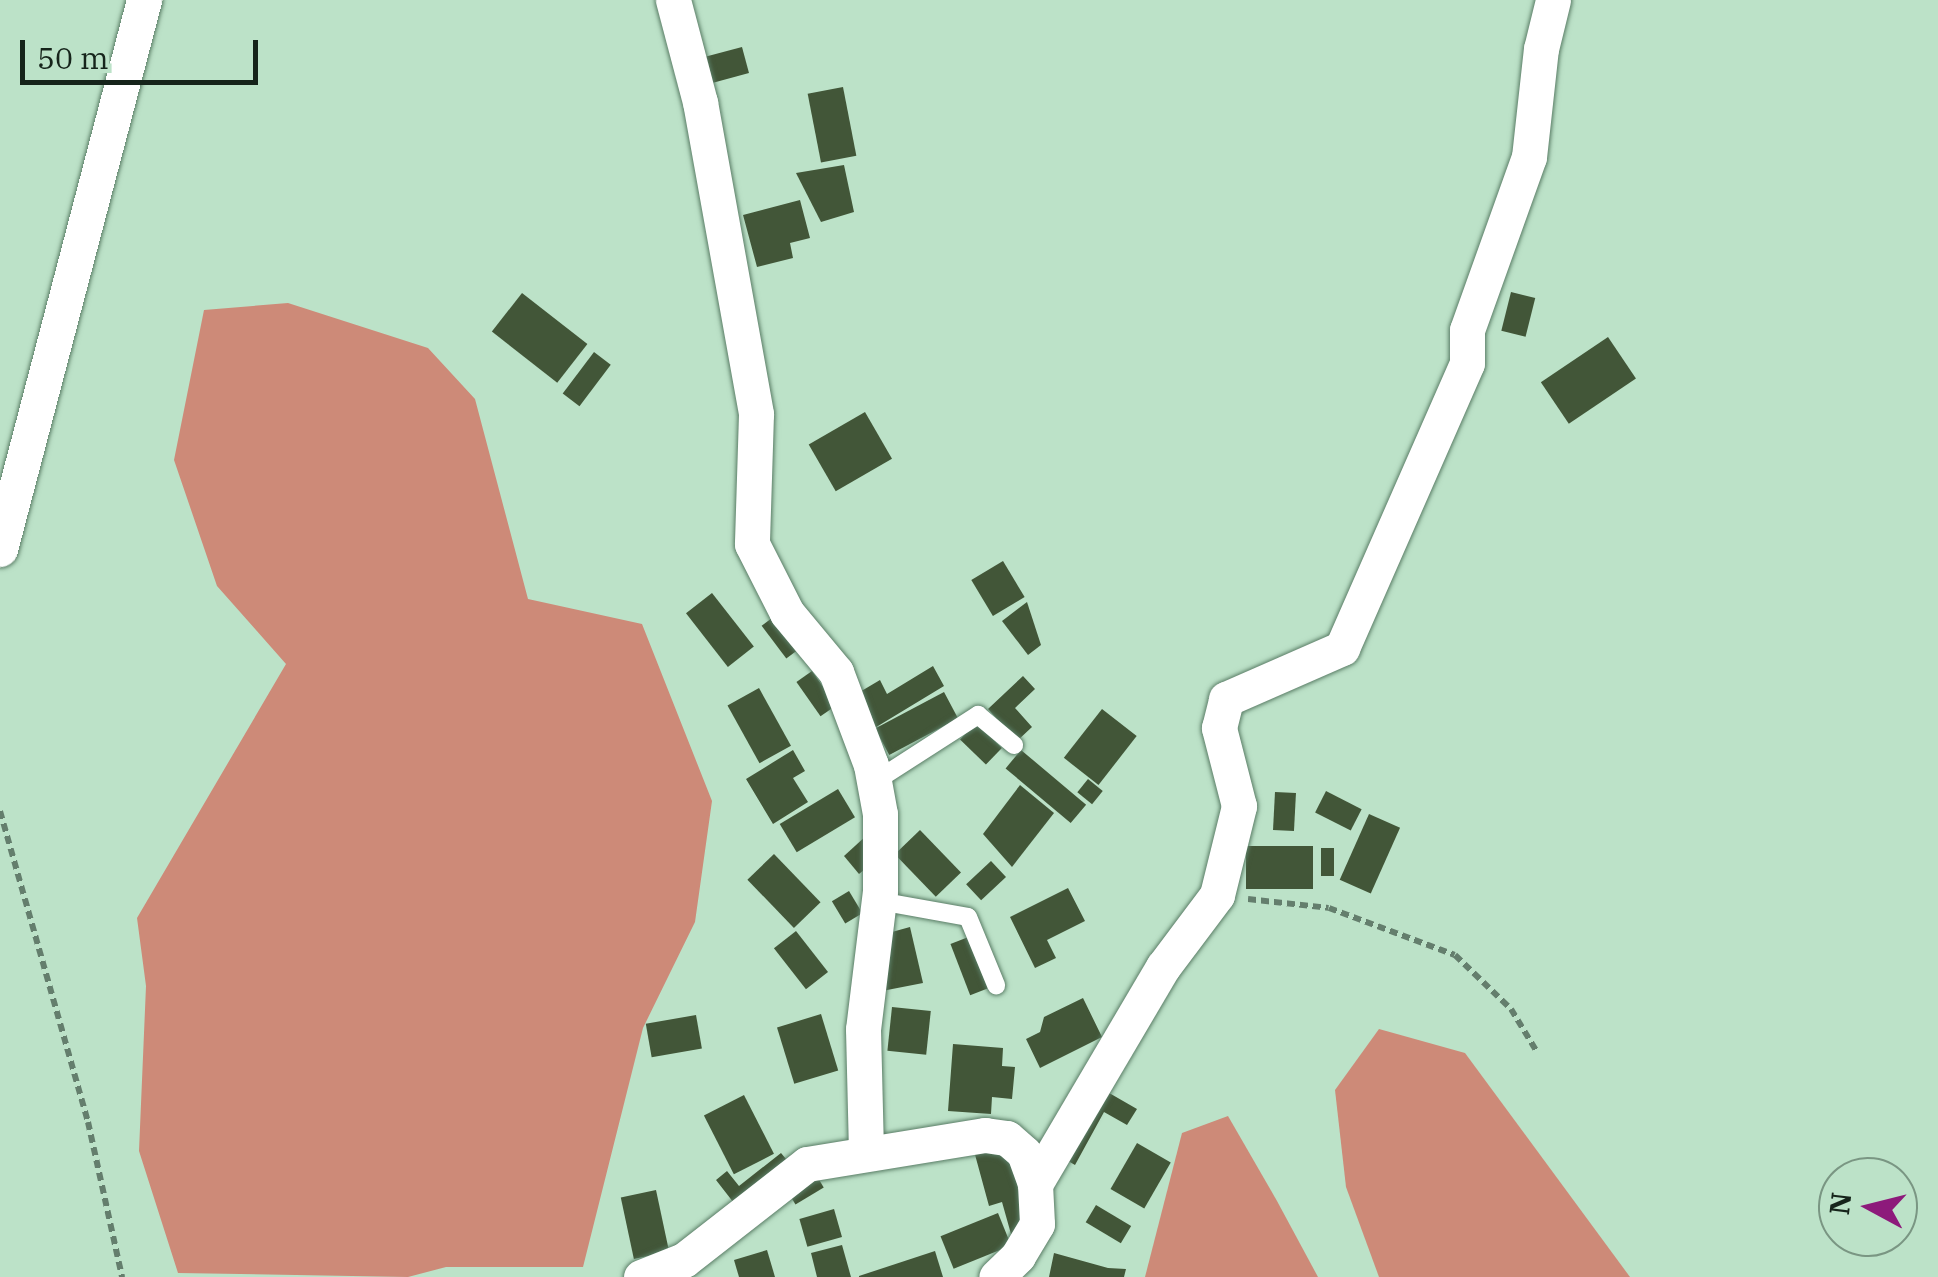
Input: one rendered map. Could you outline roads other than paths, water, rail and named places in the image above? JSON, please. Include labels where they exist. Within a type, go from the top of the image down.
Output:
[{"type":"street","points":[[0,550],[144,0]]},
{"type":"street","points":[[673,0],[700,102],[756,414],[752,544],[787,613],[836,672],[874,782],[879,901],[863,1028],[866,1153]]},
{"type":"street","points":[[1035,1184],[1163,967],[1217,895],[1239,806],[1219,728],[1226,699],[1342,648],[1467,364],[1468,330],[1529,158],[1540,48],[1553,0]]},
{"type":"street","points":[[641,1277],[684,1260],[807,1164],[930,1140],[1006,1138],[1024,1152],[1035,1184],[1037,1224],[1018,1256],[996,1277]]},
{"type":"lane","points":[[874,782],[978,715],[1014,745]]},
{"type":"lane","points":[[879,901],[968,917],[996,985]]}]
